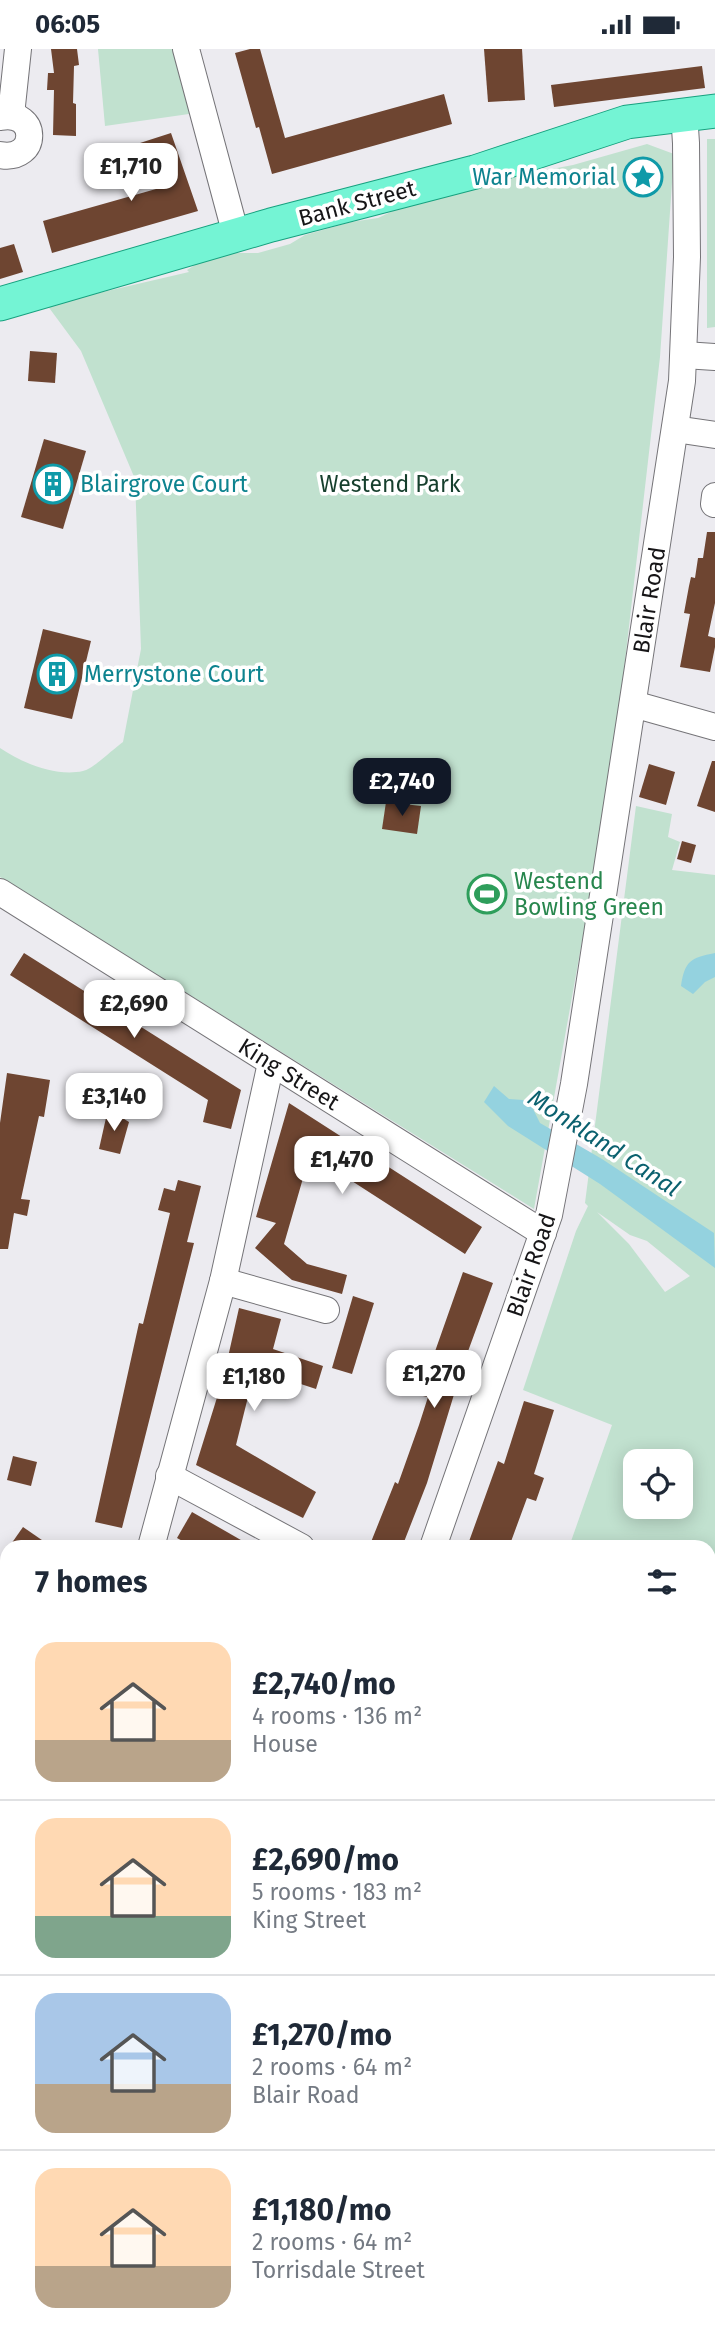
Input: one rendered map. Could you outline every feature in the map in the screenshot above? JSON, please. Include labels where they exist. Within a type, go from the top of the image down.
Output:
[{"type":"main road","name":"Bank Street","points":[[0,305],[236,235],[475,172],[627,122],[700,112]]},
{"type":"street","points":[[0,155],[10,157],[28,146],[30,132],[23,120],[6,116],[18,49]]},
{"type":"street","points":[[186,49],[236,235]]},
{"type":"street","name":"Blair Road","points":[[434,1540],[542,1233],[557,1180],[675,429],[684,355],[687,219],[700,112]]},
{"type":"street","points":[[684,355],[715,357]]},
{"type":"street","points":[[675,429],[715,435]]},
{"type":"street","points":[[633,704],[715,727]]},
{"type":"street","name":"King Street","points":[[0,892],[542,1233]]},
{"type":"street","points":[[153,1540],[223,1281],[271,1063]]},
{"type":"street","points":[[223,1281],[326,1310]]},
{"type":"street","points":[[169,1476],[288,1540]]},
{"type":"street","points":[[0,2066],[0,2085]]},
{"type":"green space","points":[[98,49],[188,49],[189,114],[105,126]]},
{"type":"green space","points":[[707,139],[715,139],[715,327],[707,328]]},
{"type":"green space","name":"Westend Park","points":[[647,144],[674,154],[660,357],[612,774],[534,1209],[0,877],[0,748],[18,759],[51,770],[73,772],[92,767],[123,742],[141,649],[135,479],[81,351],[47,305],[189,272],[187,270],[214,253],[258,253],[290,244],[305,235],[351,222],[378,218],[401,207]]},
{"type":"green space","points":[[636,806],[672,814],[668,837],[680,842],[672,870],[715,875],[715,1540],[571,1540],[612,1425],[523,1390],[576,1231],[588,1206],[585,1203]],"holes":[[[597,1212],[630,1235],[647,1241],[690,1276],[665,1292],[629,1244]]]},
{"type":"water","points":[[715,953],[715,977],[705,982],[693,994],[681,986],[684,971],[690,962]]},
{"type":"water","points":[[494,1086],[509,1099],[523,1100],[532,1107],[540,1123],[602,1159],[714,1233],[715,1268],[600,1184],[508,1126],[484,1102]]},
{"type":"building","points":[[51,49],[77,49],[79,65],[74,66],[73,103],[76,104],[76,136],[53,135],[54,90],[47,90],[48,73],[54,73]]},
{"type":"building","points":[[260,49],[285,138],[444,94],[452,124],[272,174],[235,53]]},
{"type":"building","points":[[484,49],[522,49],[525,100],[488,102]]},
{"type":"building","points":[[702,66],[705,88],[554,107],[551,85]]},
{"type":"building","points":[[171,133],[198,211],[52,253],[43,221],[156,189],[140,143]]},
{"type":"building","points":[[14,244],[23,272],[0,279],[0,248]]},
{"type":"building","points":[[30,351],[57,353],[55,383],[28,381]]},
{"type":"building","name":"Blairgrove Court","points":[[44,439],[86,451],[63,529],[21,517]]},
{"type":"building","points":[[707,532],[715,532],[715,603],[708,636],[715,638],[715,647],[710,672],[680,667],[690,614],[684,613],[689,586],[691,577],[695,578],[698,558],[703,558]]},
{"type":"building","name":"Merrystone Court","points":[[43,629],[91,641],[72,719],[24,708]]},
{"type":"building","points":[[712,761],[715,761],[715,812],[697,806]]},
{"type":"building","points":[[649,764],[675,772],[666,805],[639,797]]},
{"type":"building","points":[[386,802],[421,806],[417,834],[382,829]]},
{"type":"building","points":[[682,841],[696,845],[691,863],[677,859]]},
{"type":"building","points":[[24,953],[241,1090],[231,1129],[203,1122],[208,1100],[10,975]]},
{"type":"building","points":[[7,1073],[50,1080],[44,1117],[39,1116],[21,1199],[30,1200],[27,1216],[14,1213],[8,1249],[0,1249],[0,1123]]},
{"type":"building","points":[[289,1103],[482,1227],[465,1254],[310,1154],[284,1244],[307,1264],[347,1275],[342,1294],[292,1280],[286,1275],[255,1248],[276,1223],[256,1217]]},
{"type":"building","points":[[108,1109],[129,1122],[120,1154],[99,1149]]},
{"type":"building","points":[[178,1180],[201,1186],[187,1242],[194,1243],[122,1528],[95,1522],[139,1323],[143,1324],[170,1213],[158,1210],[164,1188],[175,1191]]},
{"type":"building","points":[[463,1272],[493,1283],[463,1365],[427,1483],[405,1540],[372,1540],[395,1482],[398,1484],[419,1425],[428,1397],[423,1396],[429,1378],[426,1377]]},
{"type":"building","points":[[353,1296],[374,1303],[352,1374],[332,1368]]},
{"type":"building","points":[[239,1308],[281,1319],[273,1349],[323,1366],[316,1389],[255,1369],[236,1445],[316,1492],[303,1518],[196,1465],[224,1375]]},
{"type":"building","points":[[524,1401],[554,1410],[534,1474],[544,1478],[536,1501],[527,1498],[512,1540],[470,1540],[498,1461],[504,1464]]},
{"type":"building","points":[[13,1456],[37,1462],[31,1486],[7,1480]]},
{"type":"building","points":[[192,1512],[241,1540],[181,1540],[177,1538]]},
{"type":"building","points":[[23,1527],[42,1540],[14,1540]]},
{"type":"place","name":"War Memorial","points":[[643,177]]},
{"type":"place","name":"Blairgrove Court","points":[[53,484]]},
{"type":"place","name":"Merrystone Court","points":[[57,674]]},
{"type":"place","name":"Westend Bowling Green","points":[[487,894]]},
{"type":"water label","name":"Monkland Canal","points":[[604,1143]]}]
